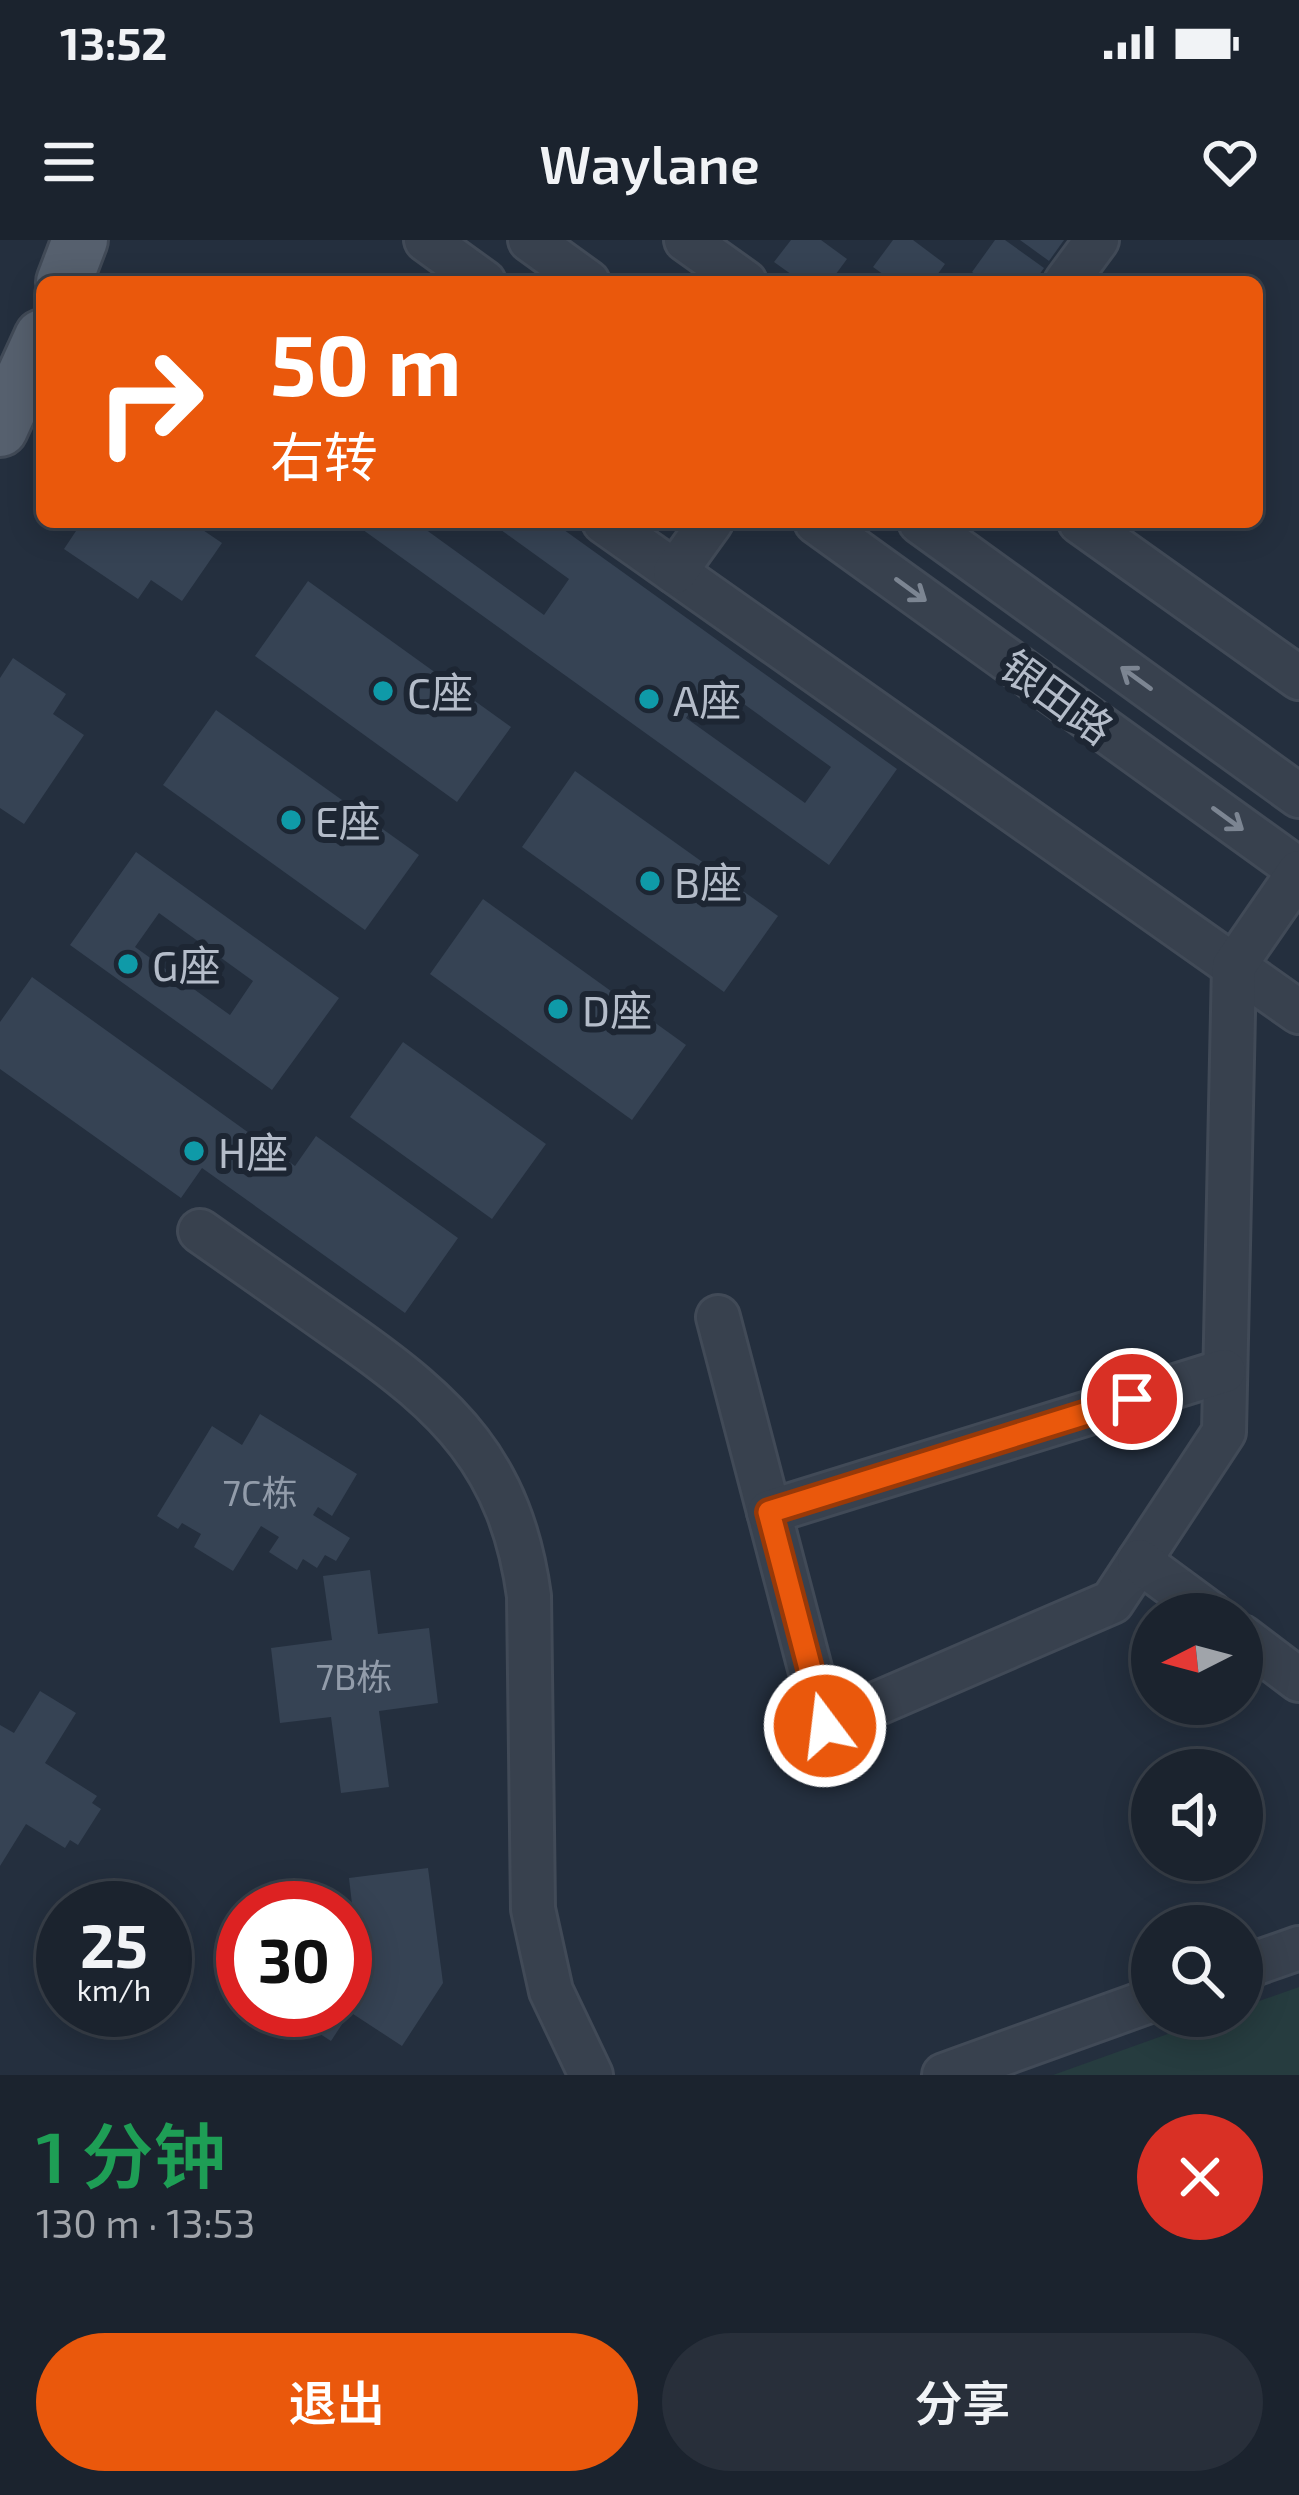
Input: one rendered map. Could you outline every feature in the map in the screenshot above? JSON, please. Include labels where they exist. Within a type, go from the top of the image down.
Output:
[{"type":"main road","points":[[66,276],[80,240]]},
{"type":"main road","points":[[0,429],[36,350]]},
{"type":"street","points":[[426,240],[476,276]]},
{"type":"street","points":[[530,240],[580,276]]},
{"type":"street","points":[[686,240],[737,276]]},
{"type":"street","points":[[1070,276],[1097,240]]},
{"type":"street","points":[[613,528],[1299,1012]]},
{"type":"street","points":[[675,572],[707,528]]},
{"type":"street","name":"银田路","points":[[825,528],[1299,871]]},
{"type":"street","name":"银田路","points":[[928,528],[1299,796]]},
{"type":"street","points":[[1089,528],[1298,667]]},
{"type":"street","points":[[718,1317],[825,1726],[1112,1602],[1224,1432],[1234,966],[1299,871]]},
{"type":"street","points":[[200,1232],[423,1389],[470,1438],[504,1497],[530,1596],[533,1910],[551,1990],[591,2075]]},
{"type":"street","points":[[769,1512],[1223,1370]]},
{"type":"street","points":[[1139,1561],[1182,1593]]},
{"type":"street","points":[[1263,1653],[1299,1680]]},
{"type":"street","points":[[1263,1961],[1299,1948]]},
{"type":"street","points":[[944,2075],[1131,2008]]},
{"type":"green space","points":[[1299,1987],[1299,2075],[1053,2075],[1159,2037],[1263,2037],[1263,2000]]},
{"type":"building","points":[[791,240],[821,240],[847,259],[834,276],[794,276],[774,262]]},
{"type":"building","points":[[893,240],[913,240],[945,264],[936,276],[886,276],[873,267]]},
{"type":"building","points":[[995,240],[1005,240],[1044,268],[1038,276],[978,276],[972,272]]},
{"type":"building","points":[[1020,240],[1064,240],[1049,261]]},
{"type":"building","points":[[78,528],[200,528],[222,543],[182,601],[151,580],[138,599],[64,549]]},
{"type":"building","name":"A座","points":[[360,528],[426,528],[544,615],[569,579],[498,528],[561,528],[897,769],[829,865]],"holes":[[[712,681],[831,767],[805,803],[686,718]]]},
{"type":"building","name":"C座","points":[[308,581],[511,727],[457,802],[255,656]]},
{"type":"building","points":[[13,658],[66,694],[53,714],[84,735],[24,824],[0,808],[0,678]]},
{"type":"building","name":"E座","points":[[216,710],[419,855],[365,930],[163,785]]},
{"type":"building","name":"B座","points":[[575,771],[778,916],[724,992],[522,847]]},
{"type":"building","name":"G座","points":[[136,852],[339,998],[272,1090],[70,945]],"holes":[[[159,913],[253,981],[230,1015],[135,947]]]},
{"type":"building","name":"D座","points":[[483,899],[686,1045],[632,1120],[430,974]]},
{"type":"building","name":"H座","points":[[32,977],[295,1166],[316,1136],[458,1238],[405,1313],[202,1168],[181,1198],[0,1069],[0,1022]]},
{"type":"building","points":[[403,1042],[546,1144],[492,1219],[350,1117]]},
{"type":"building","points":[[260,1414],[357,1474],[332,1516],[318,1507],[313,1515],[350,1538],[336,1561],[325,1555],[317,1568],[303,1559],[297,1570],[269,1552],[279,1537],[261,1526],[233,1571],[194,1547],[201,1534],[182,1523],[178,1529],[157,1516],[212,1426],[242,1445]]},
{"type":"building","points":[[370,1570],[378,1634],[429,1628],[438,1703],[379,1711],[389,1787],[341,1793],[331,1717],[280,1723],[271,1648],[332,1640],[323,1576]]},
{"type":"building","points":[[40,1691],[76,1713],[45,1763],[97,1796],[92,1803],[101,1809],[78,1845],[70,1840],[65,1848],[26,1824],[0,1866],[0,1725],[14,1733]]},
{"type":"building","points":[[428,1868],[443,1983],[402,2046],[372,2026],[372,1881],[349,1878]]},
{"type":"place","name":"C座","points":[[383,691]]},
{"type":"place","name":"A座","points":[[649,699]]},
{"type":"place","name":"E座","points":[[291,820]]},
{"type":"place","name":"B座","points":[[650,881]]},
{"type":"place","name":"G座","points":[[128,964]]},
{"type":"place","name":"D座","points":[[558,1009]]},
{"type":"place","name":"H座","points":[[194,1151]]},
{"type":"route","points":[[825,1726],[769,1512],[1132,1399]]}]
